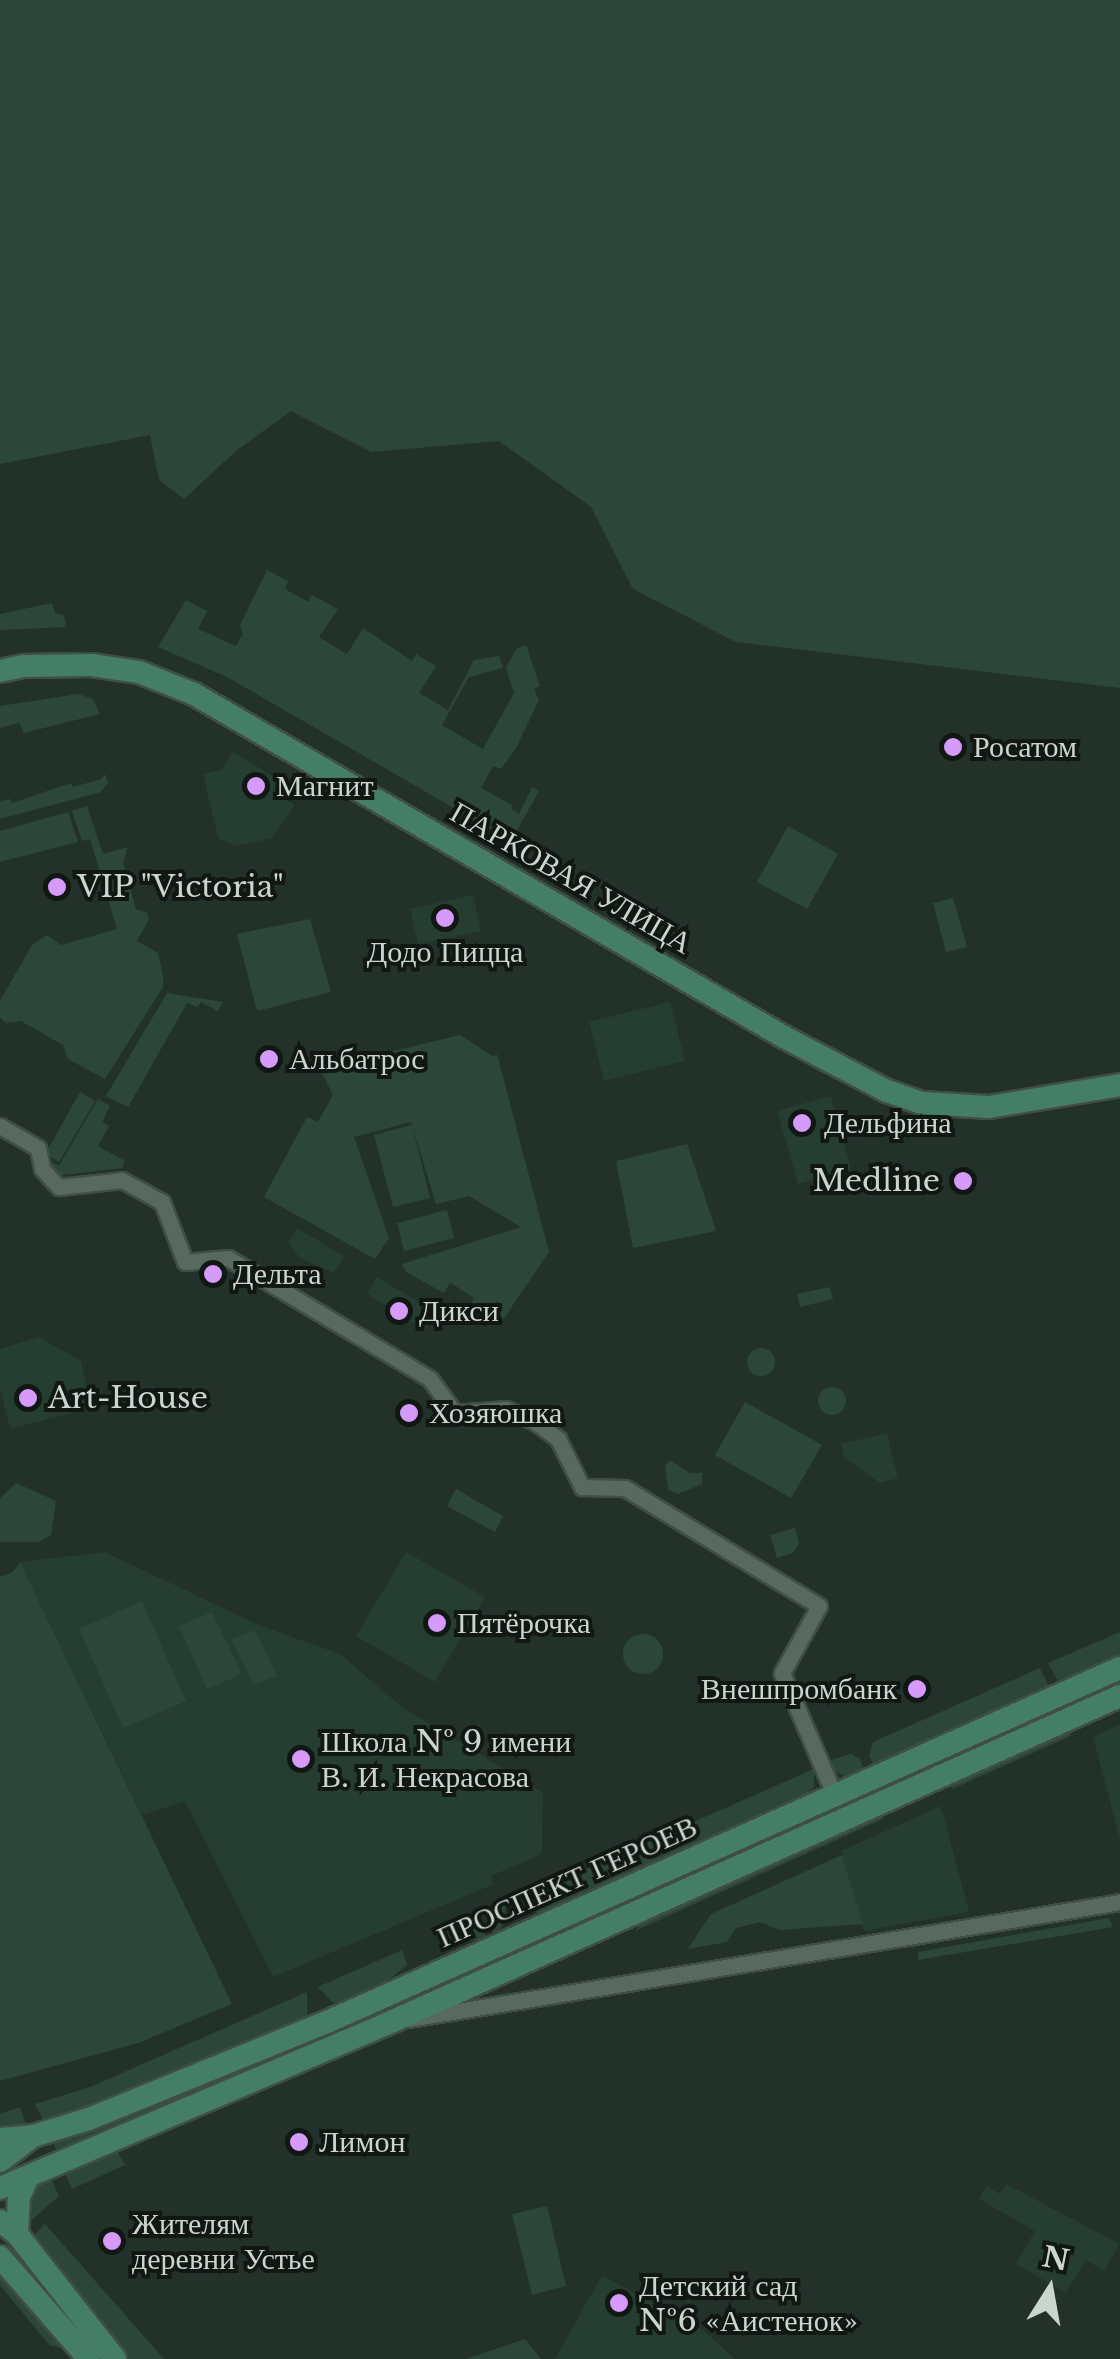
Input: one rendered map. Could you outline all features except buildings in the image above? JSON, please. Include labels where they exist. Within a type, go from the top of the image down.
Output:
[{"type":"main road","name":"ПАРКОВАЯ УЛИЦА","points":[[0,671],[24,666],[91,665],[139,672],[194,694],[784,1037],[886,1091],[922,1103],[989,1108],[1120,1085]]},
{"type":"main road","name":"ПРОСПЕКТ ГЕРОЕВ","points":[[33,2136],[89,2120],[327,2022],[1120,1668]]},
{"type":"main road","name":"ПРОСПЕКТ ГЕРОЕВ","points":[[0,2188],[395,2020],[1120,1696]]},
{"type":"main road","points":[[0,2139],[33,2136]]},
{"type":"main road","points":[[0,2161],[33,2136]]},
{"type":"main road","points":[[27,2178],[8,2228],[115,2359]]},
{"type":"main road","points":[[0,2258],[89,2359]]},
{"type":"street","points":[[0,1126],[38,1148],[42,1169],[59,1188],[122,1180],[162,1202],[186,1262],[228,1258],[430,1379],[455,1413],[506,1409],[535,1422],[558,1439],[582,1487],[625,1488],[820,1606],[782,1673],[835,1796]]},
{"type":"street","name":"ПРОСПЕКТ ГЕРОЕВ","points":[[395,2020],[502,2007],[905,1935],[1120,1902]]},
{"type":"shaded area","points":[[0,0],[1120,0],[1120,688],[736,642],[633,589],[591,507],[499,441],[371,452],[291,411],[237,450],[184,499],[159,480],[150,435],[0,464]]},
{"type":"shaded area","points":[[267,570],[288,581],[285,589],[308,602],[312,595],[338,609],[319,637],[347,654],[363,628],[412,661],[416,654],[436,666],[419,693],[448,710],[474,660],[499,656],[503,668],[469,677],[442,725],[483,749],[514,693],[506,668],[517,648],[526,645],[540,686],[534,689],[539,700],[516,748],[501,769],[493,766],[481,788],[512,805],[511,809],[519,814],[532,787],[539,791],[511,841],[227,677],[158,647],[186,600],[207,611],[198,629],[236,646],[243,634],[240,625]]},
{"type":"shaded area","points":[[52,603],[55,613],[64,615],[66,627],[0,630],[0,614]]},
{"type":"shaded area","points":[[78,694],[93,699],[100,714],[24,733],[19,723],[0,728],[0,706]]},
{"type":"shaded area","points":[[233,752],[289,786],[285,799],[295,805],[272,838],[236,846],[218,838],[203,774],[221,770]]},
{"type":"shaded area","points":[[105,774],[108,782],[101,792],[0,819],[0,801],[10,799],[12,803],[71,783],[73,787],[102,779]]},
{"type":"shaded area","points":[[87,806],[103,854],[128,847],[123,862],[136,909],[147,913],[149,919],[137,941],[158,953],[163,976],[163,987],[105,1079],[68,1059],[63,1045],[21,1021],[6,1023],[0,1017],[0,1001],[32,945],[47,935],[61,945],[117,929],[90,839],[82,841],[72,811]]},
{"type":"shaded area","points":[[68,812],[78,842],[0,862],[0,831]]},
{"type":"shaded area","points":[[788,826],[838,854],[807,909],[757,882]]},
{"type":"shaded area","points":[[473,895],[481,931],[418,944],[410,909]]},
{"type":"shaded area","points":[[953,898],[967,947],[946,952],[933,903]]},
{"type":"shaded area","points":[[310,919],[331,992],[257,1011],[237,934]]},
{"type":"shaded area","points":[[167,993],[223,1002],[218,1011],[201,1002],[197,1007],[187,1003],[128,1107],[106,1096]]},
{"type":"shaded area","points":[[670,1002],[685,1061],[604,1081],[589,1022]]},
{"type":"shaded area","points":[[460,1035],[494,1057],[497,1054],[549,1252],[500,1324],[468,1309],[474,1298],[457,1287],[450,1283],[444,1293],[406,1272],[402,1264],[521,1227],[469,1196],[436,1204],[411,1122],[354,1137],[389,1238],[375,1259],[264,1197],[307,1117],[318,1122],[333,1095],[320,1069]]},
{"type":"shaded area","points":[[80,1092],[95,1101],[59,1162],[49,1156],[48,1149]]},
{"type":"shaded area","points":[[831,1096],[851,1169],[798,1184],[777,1111]]},
{"type":"shaded area","points":[[98,1099],[110,1106],[102,1122],[109,1126],[98,1146],[125,1161],[122,1168],[54,1176],[43,1157],[59,1166]]},
{"type":"shaded area","points":[[412,1125],[430,1198],[393,1207],[374,1135]]},
{"type":"shaded area","points":[[687,1144],[716,1231],[633,1248],[616,1161]]},
{"type":"shaded area","points":[[447,1210],[454,1238],[404,1251],[397,1223]]},
{"type":"shaded area","points":[[297,1228],[344,1256],[334,1273],[300,1258],[288,1243]]},
{"type":"shaded area","points":[[377,1277],[436,1312],[425,1330],[367,1294]]},
{"type":"shaded area","points":[[830,1287],[833,1299],[800,1307],[797,1294]]},
{"type":"shaded area","points":[[39,1337],[81,1361],[91,1408],[10,1429],[0,1388],[0,1349]]},
{"type":"shaded area","points":[[761,1348],[771,1352],[775,1362],[771,1372],[761,1376],[751,1372],[747,1362],[751,1352]]},
{"type":"shaded area","points":[[832,1387],[842,1391],[846,1401],[842,1411],[832,1415],[822,1411],[818,1401],[822,1391]]},
{"type":"shaded area","points":[[745,1402],[822,1445],[791,1498],[715,1455]]},
{"type":"shaded area","points":[[887,1433],[898,1478],[880,1483],[844,1457],[841,1444]]},
{"type":"shaded area","points":[[670,1460],[690,1473],[702,1473],[702,1484],[678,1494],[668,1489],[665,1466]]},
{"type":"shaded area","points":[[16,1483],[56,1501],[51,1535],[39,1542],[0,1542],[0,1498]]},
{"type":"shaded area","points":[[456,1489],[503,1516],[495,1532],[447,1506]]},
{"type":"shaded area","points":[[795,1528],[799,1544],[793,1553],[777,1558],[770,1535]]},
{"type":"shaded area","name":"Школа № 9 имени В. И. Некрасова","points":[[105,1552],[261,1626],[340,1654],[402,1707],[543,1793],[542,1854],[491,1876],[494,1884],[273,1977],[185,1801],[142,1815],[20,1562]]},
{"type":"shaded area","points":[[406,1552],[485,1597],[435,1682],[356,1636]]},
{"type":"shaded area","points":[[20,1562],[232,2004],[138,2043],[0,2081],[0,1577],[13,1572]]},
{"type":"shaded area","points":[[142,1601],[186,1701],[123,1728],[79,1629]]},
{"type":"shaded area","points":[[212,1612],[242,1674],[207,1689],[179,1626]]},
{"type":"shaded area","points":[[255,1630],[277,1676],[254,1685],[231,1639]]},
{"type":"shaded area","points":[[1120,1632],[1120,1656],[1059,1683],[1048,1663]]},
{"type":"shaded area","points":[[643,1634],[657,1640],[663,1654],[657,1668],[643,1674],[629,1668],[623,1654],[629,1640]]},
{"type":"shaded area","points":[[1040,1668],[1049,1687],[874,1765],[869,1756],[873,1742]]},
{"type":"shaded area","points":[[1120,1724],[1120,1840],[1093,1737]]},
{"type":"shaded area","points":[[1068,1729],[1071,1736],[952,1789],[951,1782]]},
{"type":"shaded area","points":[[851,1754],[860,1759],[863,1769],[845,1776],[831,1770],[828,1761]]},
{"type":"shaded area","points":[[814,1769],[814,1787],[807,1794],[541,1914],[532,1911],[523,1897]]},
{"type":"shaded area","points":[[870,1790],[873,1796],[509,1956],[506,1949]]},
{"type":"shaded area","points":[[941,1806],[969,1912],[864,1931],[841,1851]]},
{"type":"shaded area","points":[[881,1813],[883,1819],[635,1931],[648,1916]]},
{"type":"shaded area","points":[[842,1855],[863,1924],[780,1930],[760,1922],[736,1928],[727,1942],[688,1949],[711,1914]]},
{"type":"shaded area","points":[[507,1903],[501,1929],[493,1933],[484,1912]]},
{"type":"shaded area","points":[[477,1918],[487,1938],[448,1944],[444,1933]]},
{"type":"shaded area","points":[[1109,1918],[1113,1927],[918,1960],[918,1952]]},
{"type":"shaded area","points":[[402,1950],[407,1965],[383,1984],[333,2003],[318,1987]]},
{"type":"shaded area","points":[[492,1956],[495,1963],[58,2154],[53,2142],[139,2112]]},
{"type":"shaded area","points":[[307,1992],[307,2017],[87,2112],[44,2122],[35,2104],[90,2087]]},
{"type":"shaded area","points":[[20,2107],[26,2125],[0,2132],[0,2114]]},
{"type":"shaded area","points":[[109,2150],[118,2152],[125,2165],[72,2189],[63,2169]]},
{"type":"shaded area","points":[[50,2176],[59,2196],[27,2224],[31,2190]]},
{"type":"shaded area","points":[[1006,2184],[1120,2244],[1104,2271],[1086,2260],[1066,2293],[1016,2264],[1035,2231],[979,2199],[986,2186],[1000,2194]]},
{"type":"shaded area","points":[[547,2206],[566,2286],[532,2295],[512,2214]]},
{"type":"shaded area","points":[[45,2224],[164,2359],[127,2359],[35,2234]]},
{"type":"shaded area","points":[[0,2269],[65,2345],[63,2348],[50,2346],[0,2285]]},
{"type":"shaded area","name":"Детский сад №6 «Аистенок»","points":[[602,2275],[704,2331],[735,2359],[555,2359]]},
{"type":"shaded area","points":[[525,2339],[541,2359],[466,2359],[469,2358]]},
{"type":"place","name":"Росатом","points":[[953,747]]},
{"type":"place","name":"Магнит","points":[[256,786]]},
{"type":"place","name":"VIP \"Victoria\"","points":[[57,887]]},
{"type":"place","name":"Додо Пицца","points":[[445,918]]},
{"type":"place","name":"Альбатрос","points":[[269,1059]]},
{"type":"place","name":"Дельфина","points":[[802,1123]]},
{"type":"place","name":"Medline","points":[[963,1181]]},
{"type":"place","name":"Дельта","points":[[213,1274]]},
{"type":"place","name":"Дикси","points":[[399,1311]]},
{"type":"place","name":"Art-House","points":[[28,1398]]},
{"type":"place","name":"Хозяюшка","points":[[409,1413]]},
{"type":"place","name":"Пятёрочка","points":[[437,1623]]},
{"type":"place","name":"Внешпромбанк","points":[[917,1689]]},
{"type":"place","name":"Школа № 9 имени В. И. Некрасова","points":[[301,1759]]},
{"type":"place","name":"Лимон","points":[[299,2142]]},
{"type":"place","name":"Жителям деревни Устье","points":[[112,2241]]},
{"type":"place","name":"Детский сад №6 «Аистенок»","points":[[619,2303]]}]
